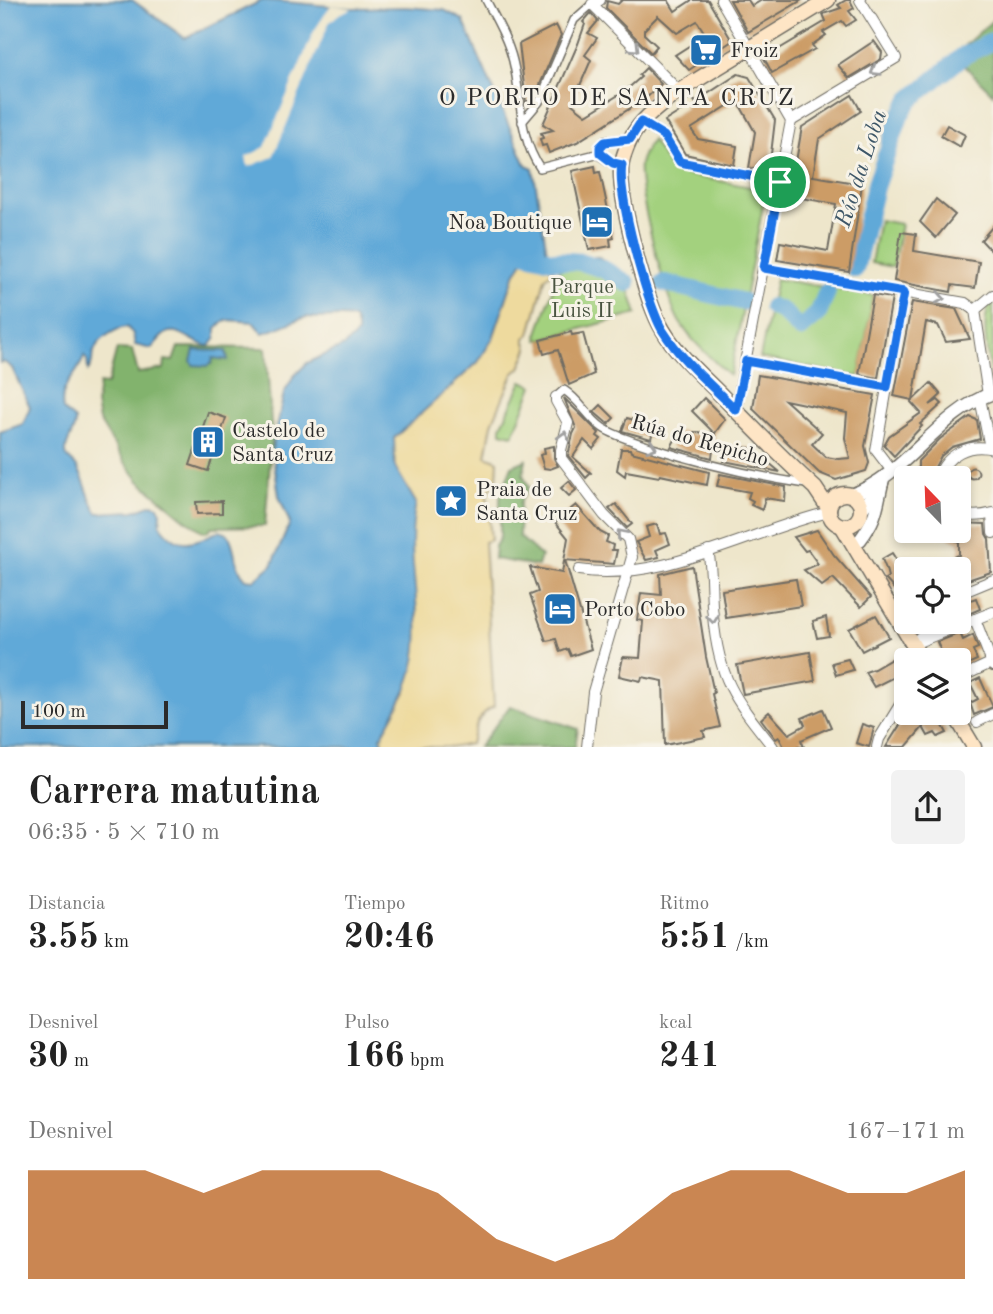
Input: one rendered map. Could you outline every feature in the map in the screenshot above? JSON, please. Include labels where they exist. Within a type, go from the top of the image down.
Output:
[{"type":"main road","points":[[828,0],[679,91],[641,122],[630,139],[622,165],[627,216],[651,307],[664,332],[682,355],[815,489],[836,503],[859,501],[861,557]]},
{"type":"main road","points":[[836,503],[833,521],[842,526],[915,648]]},
{"type":"main road","points":[[842,526],[852,525],[860,514]]},
{"type":"main road","points":[[961,725],[974,747]]},
{"type":"street","points":[[486,0],[513,60],[522,122],[532,157],[540,168],[600,153]]},
{"type":"street","points":[[721,0],[791,121],[736,410]]},
{"type":"street","points":[[791,121],[896,58],[860,0]]},
{"type":"street","points":[[522,122],[538,102],[574,20],[596,2],[679,91]]},
{"type":"street","points":[[641,122],[664,136],[680,162],[780,182]]},
{"type":"street","points":[[600,153],[600,147],[605,142],[630,139]]},
{"type":"street","points":[[600,153],[613,163],[622,165]]},
{"type":"street","points":[[764,268],[965,303],[975,310],[987,395],[991,449],[969,449],[948,458],[944,466]]},
{"type":"street","points":[[860,540],[874,520],[885,478],[876,450],[904,292]]},
{"type":"street","points":[[975,310],[993,295]]},
{"type":"street","points":[[746,361],[887,387]]},
{"type":"street","name":"Rúa do Repicho","points":[[556,397],[564,390],[602,428],[632,441],[683,458],[815,489]]},
{"type":"street","points":[[860,514],[885,478],[963,408],[987,395]]},
{"type":"street","points":[[556,397],[568,423],[561,458],[604,515],[628,539],[632,557],[593,692],[587,747]]},
{"type":"street","points":[[579,570],[627,573],[708,551],[812,516],[885,478]]},
{"type":"street","points":[[812,516],[817,506],[815,489]]},
{"type":"street","points":[[971,515],[992,513],[993,533]]},
{"type":"street","points":[[708,551],[712,614],[724,677],[736,700],[772,747]]},
{"type":"street","points":[[971,589],[993,580]]},
{"type":"street","points":[[913,644],[993,612]]},
{"type":"street","points":[[971,673],[992,664],[975,619]]},
{"type":"street","points":[[913,644],[923,634]]},
{"type":"street","points":[[977,722],[993,714]]},
{"type":"street","points":[[877,747],[894,715]]},
{"type":"green space","points":[[993,20],[993,94],[954,55]]},
{"type":"green space","points":[[652,140],[673,172],[766,190],[730,376],[684,329],[667,290],[647,219],[640,177],[640,164]]},
{"type":"green space","points":[[879,220],[901,224],[893,267],[871,263]]},
{"type":"green space","name":"Parque Luis II","points":[[573,264],[627,283],[637,314],[538,340],[537,336],[560,269]]},
{"type":"green space","points":[[776,279],[873,295],[859,377],[760,358]]},
{"type":"green space","points":[[993,297],[993,383],[992,383],[985,328]]},
{"type":"green space","points":[[178,347],[266,348],[272,436],[265,526],[211,527],[204,532],[139,481],[99,421],[96,404],[99,384],[107,385],[117,349],[132,350],[138,373],[164,369],[165,360],[173,361]]},
{"type":"green space","points":[[522,381],[533,386],[513,435],[501,432],[501,427]]},
{"type":"green space","points":[[526,460],[523,475],[529,487],[520,502],[519,536],[541,556],[538,566],[494,559],[495,546],[500,538],[500,497],[512,466]]},
{"type":"green space","points":[[510,706],[578,729],[575,747],[479,747]]},
{"type":"sand","name":"Praia de Santa Cruz","points":[[526,255],[552,263],[553,272],[545,279],[530,334],[525,338],[528,349],[520,368],[513,374],[492,424],[486,456],[498,461],[497,479],[487,494],[491,540],[484,542],[494,706],[478,722],[471,744],[455,747],[384,747],[381,737],[406,692],[411,524],[416,503],[395,467],[394,438],[478,362],[493,338],[514,276]]},
{"type":"water","points":[[0,0],[132,0],[185,38],[263,0],[352,8],[406,7],[444,10],[463,20],[526,165],[533,168],[548,258],[527,254],[514,276],[493,338],[478,362],[394,438],[395,467],[416,503],[412,539],[418,630],[412,672],[404,694],[381,737],[384,747],[0,747],[0,432],[23,424],[30,407],[12,368],[4,362],[0,363]],"holes":[[[307,317],[354,319],[357,334],[344,346],[307,363],[294,376],[284,393],[272,448],[279,496],[290,523],[272,565],[254,580],[246,579],[239,569],[228,534],[220,531],[195,541],[181,542],[174,539],[160,524],[161,513],[158,506],[153,504],[134,511],[98,513],[82,476],[66,453],[75,420],[63,410],[62,401],[63,393],[84,356],[88,371],[95,349],[104,337],[127,327],[133,334],[135,345],[151,349],[163,336],[172,332],[210,346],[216,338],[216,328],[227,320],[253,322],[262,333]]]},
{"type":"water","points":[[575,257],[600,257],[625,277],[627,283],[573,264]]},
{"type":"water","points":[[194,350],[226,351],[228,360],[213,358],[212,363],[207,366],[193,365],[191,361]]},
{"type":"pier","points":[[331,5],[352,8],[329,23],[273,157],[248,167],[246,157],[265,147],[314,31]]},
{"type":"building","points":[[622,0],[668,0],[675,11],[692,0],[708,0],[732,41],[689,70],[675,55],[706,35],[697,21],[677,33],[658,16],[644,30],[644,34],[657,46],[651,53],[606,8],[607,1],[618,4]]},
{"type":"building","points":[[730,0],[748,0],[752,6],[762,0],[802,0],[748,32]]},
{"type":"building","points":[[850,0],[854,8],[849,11],[856,20],[846,26],[842,21],[823,32],[826,35],[812,45],[815,49],[772,73],[764,58],[826,21],[823,14],[841,8],[838,5]]},
{"type":"building","points":[[591,13],[598,21],[588,33],[597,38],[585,55],[591,60],[572,104],[586,115],[625,91],[641,77],[639,75],[646,68],[661,84],[641,103],[577,142],[549,153],[546,145],[542,146],[541,133],[553,130],[543,124],[578,44],[585,24],[583,22]]},
{"type":"building","points":[[556,25],[561,35],[534,99],[526,102],[519,44]]},
{"type":"building","points":[[874,41],[882,52],[881,59],[849,78],[838,65]]},
{"type":"building","points":[[738,74],[749,77],[775,120],[769,171],[749,168],[755,132],[737,100],[691,129],[698,139],[737,146],[734,165],[685,154],[665,121],[686,108],[683,102],[692,97],[695,102]]},
{"type":"building","points":[[852,95],[861,111],[819,139],[813,176],[862,184],[849,272],[777,260],[780,242],[828,251],[836,204],[790,196],[802,127]]},
{"type":"building","points":[[947,125],[965,135],[960,147],[941,136]]},
{"type":"building","name":"Noa Boutique","points":[[595,166],[596,173],[600,172],[614,238],[610,239],[611,246],[589,250],[572,171]]},
{"type":"building","points":[[936,199],[955,215],[936,238],[920,222]]},
{"type":"building","points":[[993,226],[993,253],[981,240]]},
{"type":"building","points":[[901,232],[916,234],[914,251],[979,262],[975,288],[952,285],[951,292],[894,281]]},
{"type":"building","points":[[873,295],[892,298],[878,378],[859,374]]},
{"type":"building","points":[[912,302],[956,309],[970,339],[946,342],[938,325],[926,322],[913,400],[931,383],[941,395],[930,405],[938,400],[942,404],[920,424],[922,426],[894,456],[884,445],[889,436],[921,413],[912,400],[894,396]]},
{"type":"building","points":[[571,332],[572,335],[583,333],[594,374],[569,385],[558,350],[544,354],[540,340]]},
{"type":"building","points":[[758,375],[875,395],[865,446],[869,463],[866,471],[836,480],[819,473],[753,409]],"holes":[[[785,400],[847,413],[845,438],[850,458],[826,457],[812,444],[822,433]]]},
{"type":"building","points":[[564,398],[599,433],[597,436],[601,439],[593,449],[584,440],[573,457],[591,473],[586,478],[568,456],[576,428]]},
{"type":"building","points":[[704,398],[725,419],[715,433],[712,458],[671,447],[680,431],[694,436],[694,432],[714,433],[692,411]]},
{"type":"building","points":[[601,405],[614,418],[608,424],[594,412]]},
{"type":"building","name":"Castelo de Santa Cruz","points":[[208,412],[226,418],[208,471],[190,465]]},
{"type":"building","points":[[970,417],[977,420],[980,439],[952,447],[941,456],[936,466],[918,466],[918,461],[940,439]]},
{"type":"building","points":[[627,418],[654,426],[651,439],[622,431]]},
{"type":"building","points":[[554,446],[554,458],[558,466],[544,468],[540,455],[545,453],[544,448]]},
{"type":"building","points":[[728,446],[751,448],[780,472],[724,461]]},
{"type":"building","points":[[621,449],[630,449],[631,452],[709,472],[707,485],[626,471],[625,476],[617,470]]},
{"type":"building","points":[[971,468],[977,469],[977,477],[971,478]]},
{"type":"building","points":[[720,474],[786,487],[785,501],[765,498],[762,510],[751,505],[753,501],[748,498],[750,492],[717,486]]},
{"type":"building","points":[[569,481],[576,490],[569,496],[561,488]]},
{"type":"building","points":[[222,501],[222,513],[197,514],[196,502]]},
{"type":"building","points":[[616,504],[632,524],[627,528],[609,509]]},
{"type":"building","points":[[576,505],[600,532],[608,536],[606,542],[613,545],[612,550],[617,550],[614,564],[565,560],[591,649],[571,656],[568,649],[560,652],[556,639],[546,641],[530,595],[538,592],[530,567],[562,573],[568,538],[555,522]]},
{"type":"building","points":[[971,523],[985,524],[989,539],[991,572],[971,579],[971,557],[953,557],[959,555],[959,543],[971,543]]},
{"type":"building","points":[[657,524],[660,534],[666,533],[670,544],[656,550],[659,557],[646,560],[636,542],[649,537],[646,527]]},
{"type":"building","points":[[817,530],[834,555],[871,597],[861,607],[833,578],[822,586],[804,570],[818,564],[794,537]]},
{"type":"building","points":[[892,553],[895,557],[894,589],[885,579],[888,577],[882,559]]},
{"type":"building","points":[[692,566],[714,693],[712,694],[720,727],[703,731],[705,737],[665,745],[663,681],[642,677],[641,681],[619,676],[623,657],[640,658],[643,621],[637,620],[641,593],[661,595],[660,574]]},
{"type":"building","points":[[796,579],[801,606],[726,618],[722,590]]},
{"type":"building","points":[[976,598],[980,609],[971,613],[971,600]]},
{"type":"building","points":[[876,615],[889,637],[862,651],[849,629]]},
{"type":"building","points":[[826,617],[829,636],[817,638],[813,621]]},
{"type":"building","points":[[957,634],[960,634],[963,640],[973,635],[978,648],[973,650],[977,660],[971,663],[971,648],[940,648],[937,642]]},
{"type":"building","points":[[810,652],[815,681],[743,694],[737,665]]},
{"type":"building","points":[[894,657],[894,677],[874,687],[865,672]]},
{"type":"building","points":[[848,659],[853,670],[836,675],[832,663]]},
{"type":"building","points":[[980,678],[993,707],[974,715],[971,702],[978,699],[971,682]]},
{"type":"building","points":[[823,709],[831,727],[801,740],[804,747],[784,747],[779,737],[776,739],[761,719],[769,712],[789,734],[805,725],[802,718]]},
{"type":"building","points":[[862,724],[874,728],[869,747],[856,743]]},
{"type":"building","points":[[900,725],[942,725],[947,733],[938,737],[935,733],[928,736],[923,727],[906,747],[886,747]]},
{"type":"waterway","name":"Río da Loba","points":[[855,269],[875,187],[900,116],[910,100],[963,56],[993,41]]},
{"type":"waterway","name":"Río da Loba","points":[[527,254],[551,260],[581,262],[603,269],[627,283]]},
{"type":"waterway","name":"Río da Loba","points":[[664,283],[744,302]]},
{"type":"waterway","name":"Río da Loba","points":[[772,307],[782,311],[800,329],[818,314],[827,292]]},
{"type":"place","name":"Froiz","points":[[706,50]]},
{"type":"place","name":"Noa Boutique","points":[[597,222]]},
{"type":"place","name":"Castelo de Santa Cruz","points":[[208,442]]},
{"type":"place","name":"Praia de Santa Cruz","points":[[451,501]]},
{"type":"place","name":"Porto Cobo","points":[[560,609]]},
{"type":"district","name":"O PORTO DE SANTA CRUZ","points":[[617,97]]},
{"type":"route","points":[[641,122],[664,136],[680,162],[780,182],[764,268],[904,292],[887,387],[746,361],[736,410],[682,355],[657,320],[651,307],[627,216],[622,165],[602,156],[600,147],[605,142],[630,139],[641,122]]}]
